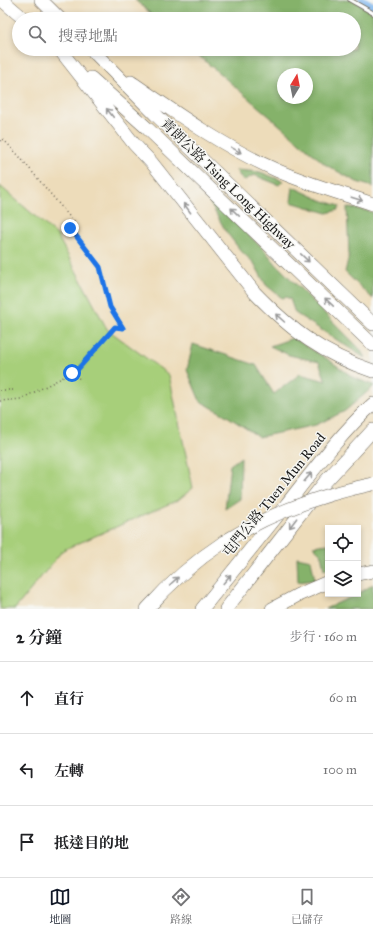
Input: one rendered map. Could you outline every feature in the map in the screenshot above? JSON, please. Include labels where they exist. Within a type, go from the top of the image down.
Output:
[{"type":"highway","points":[[2,0],[16,12]]},
{"type":"highway","points":[[41,0],[53,12]]},
{"type":"highway","points":[[64,56],[134,144],[152,163],[255,293],[273,312],[291,328],[315,345],[338,358],[373,371]]},
{"type":"highway","name":"青朗公路 Tsing Long Highway","points":[[66,56],[148,129],[373,345]]},
{"type":"highway","name":"青朗公路 Tsing Long Highway","points":[[98,56],[156,115],[370,321]]},
{"type":"highway","points":[[107,64],[197,127],[238,151],[282,173],[313,185],[373,204]]},
{"type":"highway","name":"屯門公路 Tuen Mun Road","points":[[202,609],[309,476],[373,404]]},
{"type":"highway","points":[[226,609],[325,482],[373,430]]},
{"type":"highway","points":[[146,609],[181,575],[197,562],[224,542],[254,525],[298,505],[336,492],[373,484]]},
{"type":"highway","points":[[361,573],[373,571]]},
{"type":"highway","points":[[272,609],[298,595],[325,583]]},
{"type":"lane","points":[[350,0],[373,13]]},
{"type":"path","points":[[0,140],[3,139],[20,156],[74,222],[70,228],[100,267],[110,307],[123,328],[115,327],[77,370],[21,399],[0,402]]},
{"type":"path","points":[[72,373],[80,380]]},
{"type":"path","points":[[0,390],[13,390]]},
{"type":"green space","points":[[135,0],[353,0],[373,13],[373,187],[357,182],[326,165],[199,56],[361,56],[361,12],[149,12]]},
{"type":"green space","points":[[236,170],[260,172],[283,181],[279,185],[254,175],[243,181]]},
{"type":"green space","points":[[0,186],[57,235],[107,329],[169,375],[193,488],[178,500],[63,550],[15,609],[0,609]]},
{"type":"green space","points":[[293,187],[321,200],[340,206],[338,210],[327,213],[291,202]]},
{"type":"green space","points":[[207,198],[262,247],[276,264],[360,349],[365,358],[295,313],[290,299],[286,297],[282,298],[266,285],[254,263],[241,251],[227,233]]},
{"type":"green space","points":[[347,207],[373,212],[373,299],[345,272],[349,255]]},
{"type":"green space","points":[[293,338],[329,360],[354,378],[373,385],[373,387],[345,411],[316,425],[259,437],[227,416],[200,401],[187,370],[193,344],[256,365],[274,394],[300,374],[326,381],[319,362],[289,355],[270,346]]},
{"type":"green space","points":[[241,457],[240,499],[225,509],[230,465]]},
{"type":"green space","points":[[325,544],[325,569],[321,554],[313,546]]},
{"type":"green space","points":[[297,557],[311,560],[315,580],[298,582]]},
{"type":"green space","points":[[373,584],[373,609],[325,609],[352,597],[361,597],[361,592]]},
{"type":"waterway","points":[[362,0],[373,6]]},
{"type":"route","points":[[70,228],[100,267],[110,307],[123,328],[115,327],[77,370],[72,373]]}]
